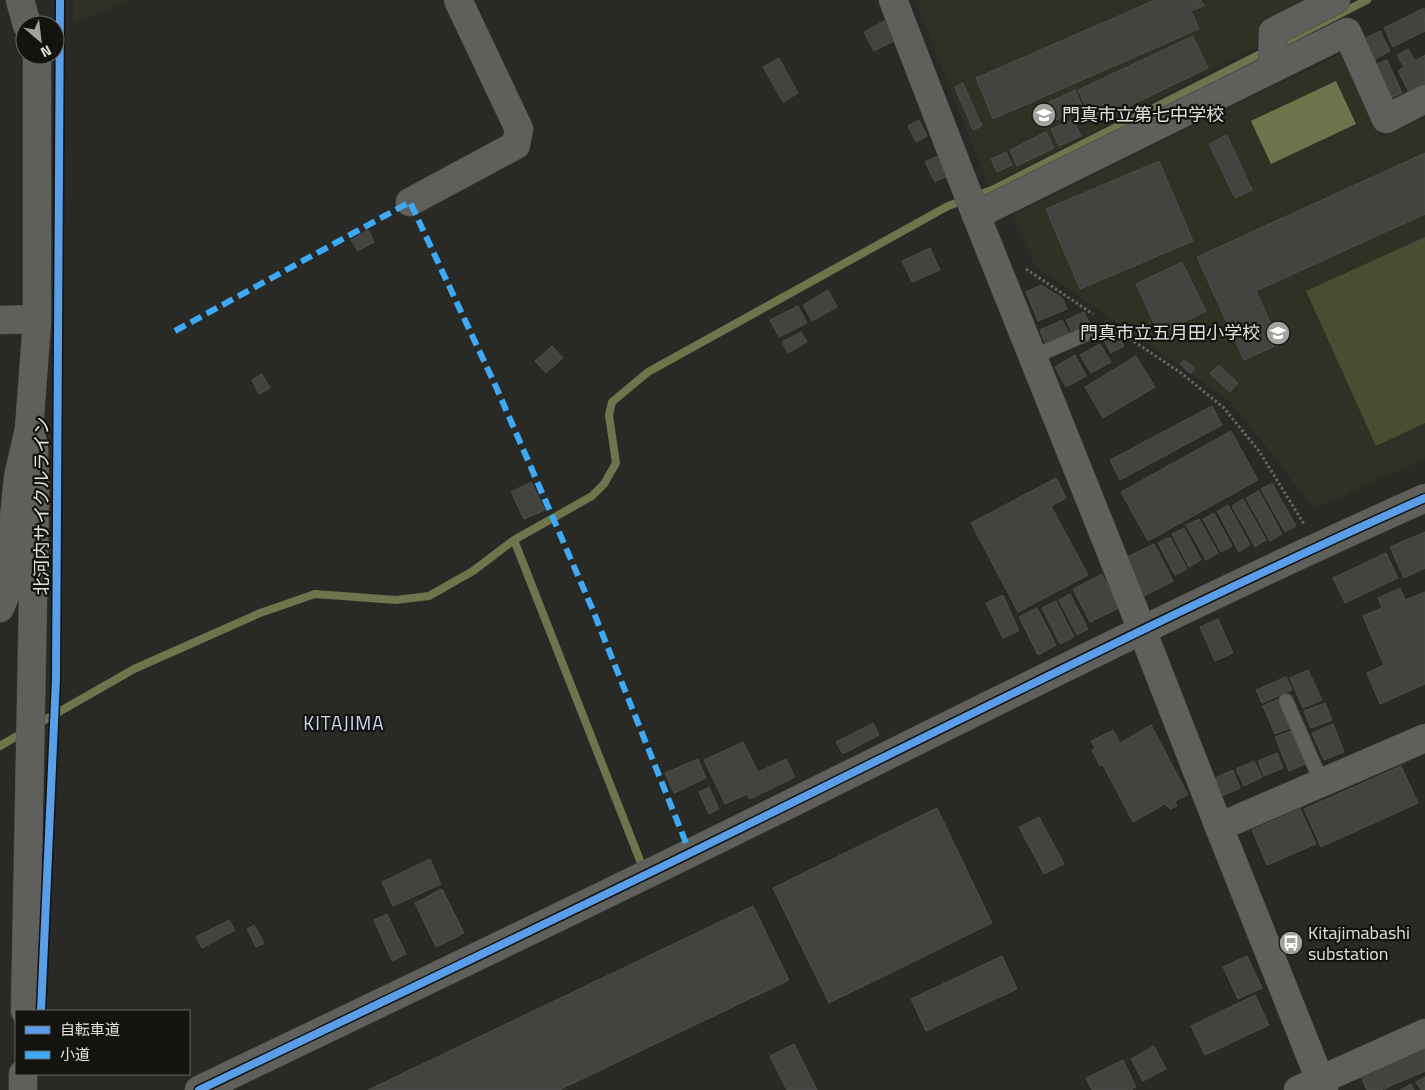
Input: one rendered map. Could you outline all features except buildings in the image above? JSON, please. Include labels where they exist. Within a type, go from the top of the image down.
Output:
[{"type":"street","points":[[20,0],[24,15]]},
{"type":"street","points":[[38,0],[38,15]]},
{"type":"street","points":[[410,202],[516,145],[519,129],[458,0]]},
{"type":"street","points":[[893,0],[1219,827],[1314,1087],[1425,1033]]},
{"type":"street","points":[[1272,69],[1274,32],[1336,0]]},
{"type":"street","points":[[976,214],[1347,32],[1386,119],[1425,99]]},
{"type":"street","points":[[0,608],[7,591],[18,477],[29,429],[37,319],[37,65]]},
{"type":"street","points":[[0,320],[37,319]]},
{"type":"street","points":[[25,1010],[35,497],[34,446],[29,429]]},
{"type":"street","points":[[199,1090],[690,853],[1142,630],[1318,546],[1425,498]]},
{"type":"street","points":[[1219,827],[1424,741]]},
{"type":"street","points":[[23,1075],[23,1090]]},
{"type":"lane","points":[[1033,357],[1088,333]]},
{"type":"lane","points":[[1286,701],[1322,783]]},
{"type":"path","points":[[1025,268],[1181,373],[1223,407],[1259,451],[1318,546]]},
{"type":"shaded area","points":[[73,0],[132,0],[73,24]]},
{"type":"shaded area","name":"門真市立第七中学校","points":[[915,0],[1309,0],[1264,44],[989,186]]},
{"type":"shaded area","name":"門真市立五月田小学校","points":[[1341,53],[1381,137],[1425,117],[1425,459],[1314,509],[1228,400],[1035,266],[1011,216]]},
{"type":"shaded area","points":[[1336,81],[1356,124],[1271,164],[1251,121]]},
{"type":"shaded area","points":[[1425,237],[1425,423],[1376,446],[1306,291]]},
{"type":"waterway","points":[[1279,45],[1367,0]]},
{"type":"waterway","points":[[36,725],[134,669],[260,613],[315,594],[396,600],[429,596],[473,571],[514,540],[592,496],[604,484],[616,463],[609,415],[612,402],[648,372],[948,206],[992,190],[1266,51]]},
{"type":"waterway","points":[[514,540],[643,868]]},
{"type":"waterway","points":[[0,746],[24,732]]},
{"type":"marked path","points":[[175,331],[410,202],[497,389],[592,608],[690,853]]},
{"type":"cycle path","name":"北河内サイクルライン","points":[[41,1010],[56,679],[60,0]]},
{"type":"cycle path","points":[[199,1090],[606,894],[1167,618],[1425,498]]},
{"type":"place","name":"門真市立第七中学校","points":[[1044,115]]},
{"type":"place","name":"門真市立五月田小学校","points":[[1278,333]]},
{"type":"place","name":"Kitajimabashi substation","points":[[1291,943]]},
{"type":"district","name":"KITAJIMA","points":[[344,723]]}]
